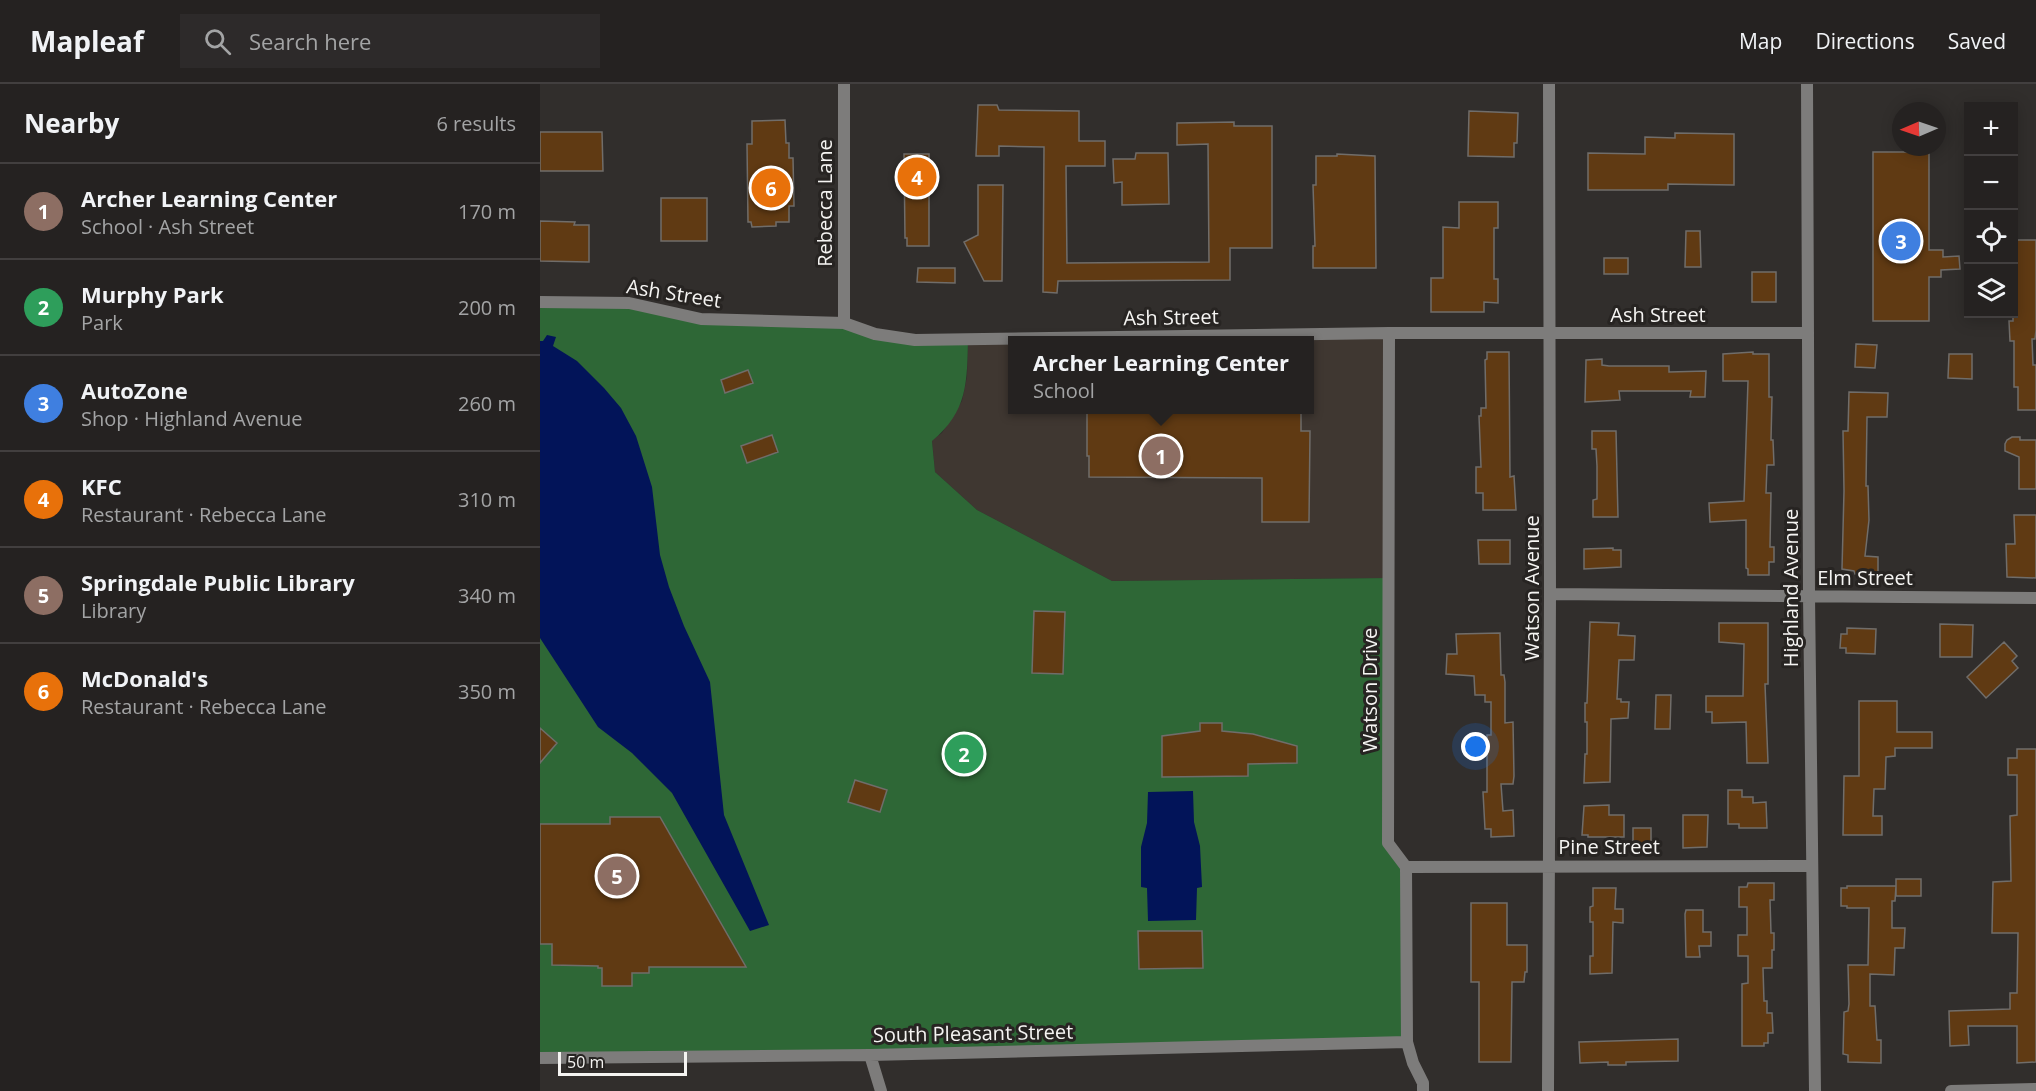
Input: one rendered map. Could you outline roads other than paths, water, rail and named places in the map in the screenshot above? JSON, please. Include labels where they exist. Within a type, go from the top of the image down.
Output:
[{"type":"street","name":"Rebecca Lane","points":[[844,84],[844,323]]},
{"type":"street","name":"Watson Avenue","points":[[1548,1091],[1549,84]]},
{"type":"street","name":"Highland Avenue","points":[[1807,84],[1809,596],[1815,1091]]},
{"type":"street","name":"Ash Street","points":[[540,302],[629,303],[701,320],[844,323],[875,334],[915,340],[1008,339]]},
{"type":"street","name":"Ash Street","points":[[1186,336],[1389,333],[1808,333]]},
{"type":"street","name":"Watson Drive","points":[[1389,333],[1388,843],[1406,867]]},
{"type":"street","name":"Elm Street","points":[[1550,594],[2036,598]]},
{"type":"street","name":"Pine Street","points":[[1406,867],[1812,866]]},
{"type":"street","points":[[1406,867],[1407,1042],[1423,1087],[1434,1091]]},
{"type":"street","name":"South Pleasant Street","points":[[540,1058],[870,1055],[1407,1042]]},
{"type":"street","points":[[870,1055],[881,1091]]},
{"type":"street","points":[[1951,1091],[2036,1089]]},
{"type":"place","name":"KFC","points":[[917,177]]},
{"type":"place","name":"McDonald's","points":[[771,188]]},
{"type":"place","name":"AutoZone","points":[[1901,241]]},
{"type":"place","name":"Archer Learning Center","points":[[1161,456]]},
{"type":"place","name":"Murphy Park","points":[[964,754]]},
{"type":"place","name":"Springdale Public Library","points":[[617,876]]}]
